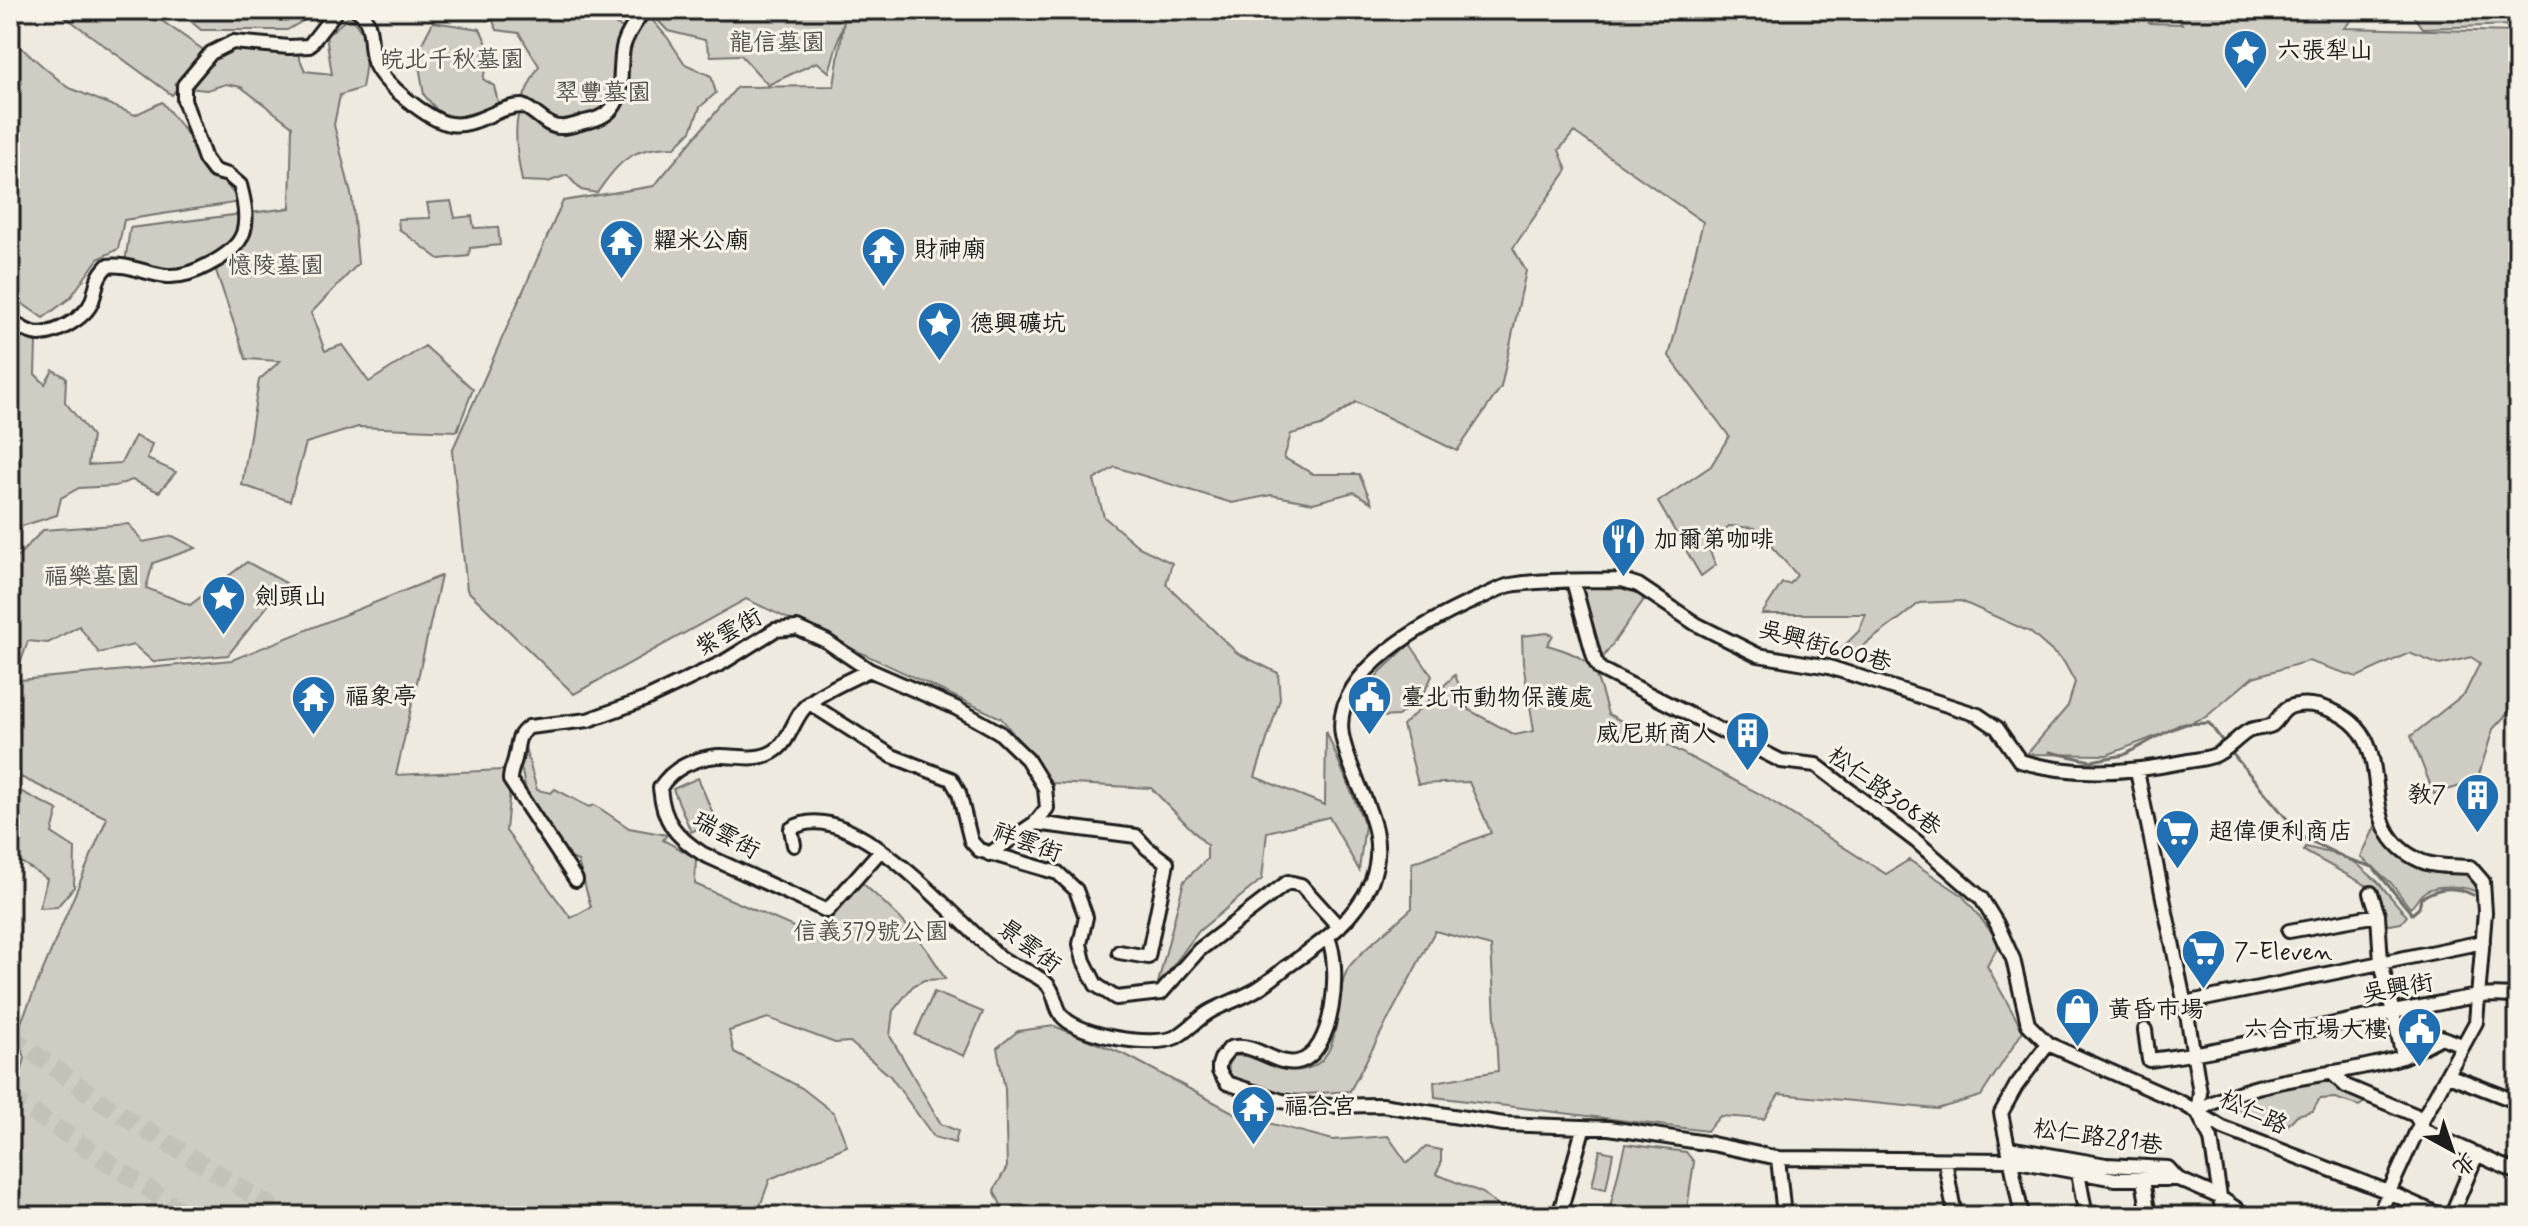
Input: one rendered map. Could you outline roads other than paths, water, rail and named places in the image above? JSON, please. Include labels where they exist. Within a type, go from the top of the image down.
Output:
[{"type":"street","points":[[10,320],[30,333],[43,334],[64,326],[87,311],[94,298],[97,277],[107,266],[119,264],[169,276],[187,274],[223,258],[234,249],[247,224],[240,185],[228,175],[214,171],[205,159],[184,100],[184,85],[211,53],[233,42],[309,46],[337,10]]},
{"type":"street","points":[[357,10],[364,14],[370,30],[374,63],[418,109],[449,124],[474,122],[522,106],[550,125],[560,128],[595,121],[612,110],[619,93],[623,49],[629,31],[644,10]]},
{"type":"street","name":"吳興街600巷","points":[[1339,927],[1367,892],[1377,860],[1376,826],[1341,731],[1347,700],[1357,682],[1378,659],[1413,633],[1509,585],[1622,580],[1638,585],[1696,624],[1758,655],[1829,667],[1978,715],[1997,728],[2020,761],[2062,770],[2137,771],[2214,756],[2249,731],[2272,725],[2288,707],[2320,706],[2343,716],[2365,738],[2376,770],[2380,817],[2392,840],[2423,862],[2470,867],[2483,882],[2483,942]]},
{"type":"street","name":"松仁路308巷","points":[[1573,581],[1595,661],[1600,669],[1781,761],[1816,765],[1908,834],[1981,898],[2013,959],[2028,1024],[2048,1044]]},
{"type":"street","name":"紫雲街","points":[[576,880],[510,780],[516,757],[516,741],[521,733],[529,727],[588,720],[646,699],[722,663],[775,630],[797,628],[826,641],[869,670],[956,708],[1009,739],[1027,759],[1048,795],[1047,808],[1035,823]]},
{"type":"street","name":"瑞雲街","points":[[869,670],[809,703],[796,718],[783,745],[771,754],[743,758],[718,756],[681,767],[667,776],[660,788],[665,817],[672,830],[703,854],[827,911],[881,850]]},
{"type":"street","name":"祥雲街","points":[[809,703],[892,756],[951,779],[959,793],[971,841],[979,850],[1058,873],[1076,890],[1086,917],[1080,944],[1084,961],[1096,985],[1116,998],[1161,993],[1199,950],[1288,882],[1301,885],[1339,927]]},
{"type":"street","points":[[2137,771],[2185,1003],[2200,1093],[2197,1111],[2211,1139],[2223,1216]]},
{"type":"street","name":"景雲街","points":[[794,845],[791,829],[802,822],[814,821],[866,839],[1000,957],[1048,985],[1062,1017],[1094,1033],[1132,1040],[1174,1038],[1210,1012],[1251,993],[1339,927]]},
{"type":"street","points":[[989,854],[1035,823],[1136,836],[1167,863],[1148,957],[1119,952]]},
{"type":"street","points":[[2371,893],[2378,915],[2381,962],[2403,1056]]},
{"type":"street","points":[[2289,931],[2378,915]]},
{"type":"street","points":[[1328,938],[1334,951],[1334,980],[1325,1034],[1316,1050],[1304,1059],[1289,1062],[1250,1047],[1230,1048],[1219,1065],[1219,1071],[1227,1083],[1282,1101],[1312,1106],[1382,1105],[1504,1124],[1624,1130],[1778,1158],[1888,1157],[1945,1161],[2010,1154],[2078,1173],[2115,1179],[2178,1179]]},
{"type":"street","points":[[2185,1003],[2483,942],[2476,1022],[2421,1122],[2378,1216]]},
{"type":"street","name":"吳興街","points":[[2145,1030],[2149,1060],[2193,1055],[2392,1012],[2480,997],[2518,997]]},
{"type":"street","points":[[2197,1111],[2216,1100],[2403,1056],[2441,1037],[2462,1045]]},
{"type":"street","points":[[2022,1216],[2001,1113],[2016,1086],[2048,1044]]},
{"type":"street","name":"松仁路","points":[[2048,1044],[2197,1111],[2223,1128],[2389,1192],[2442,1216]]},
{"type":"street","points":[[2324,1074],[2415,1115],[2425,1131],[2518,1173]]},
{"type":"street","points":[[2448,1075],[2518,1102]]},
{"type":"street","points":[[1559,1216],[1583,1129]]},
{"type":"street","name":"松仁路281巷","points":[[2010,1154],[2106,1165],[2168,1168],[2178,1179],[2219,1197],[2247,1216]]},
{"type":"street","points":[[2451,1216],[2477,1154]]},
{"type":"street","points":[[1778,1158],[1784,1216]]},
{"type":"street","points":[[1945,1161],[1955,1216]]},
{"type":"street","points":[[2078,1173],[2086,1216]]},
{"type":"street","points":[[2143,1180],[2149,1216]]},
{"type":"waterway","points":[[2050,752],[2091,761],[2124,755],[2181,724],[2209,723],[2226,746]]},
{"type":"waterway","points":[[2231,752],[2302,837],[2373,867],[2412,914],[2419,908],[2421,898],[2440,890],[2454,889],[2473,895]]},
{"type":"tunnel","points":[[10,1036],[107,1106],[287,1216]]},
{"type":"tunnel","points":[[10,1097],[189,1216]]},
{"type":"place","name":"六張犁山","points":[[2246,90]]},
{"type":"place","name":"糶米公廟","points":[[622,280]]},
{"type":"place","name":"財神廟","points":[[883,289]]},
{"type":"place","name":"德興礦坑","points":[[939,363]]},
{"type":"place","name":"加爾第咖啡","points":[[1623,579]]},
{"type":"place","name":"劍頭山","points":[[224,636]]},
{"type":"place","name":"福象亭","points":[[314,736]]},
{"type":"place","name":"臺北市動物保護處","points":[[1370,737]]},
{"type":"place","name":"威尼斯商人","points":[[1747,773]]},
{"type":"place","name":"教7","points":[[2477,834]]},
{"type":"place","name":"超偉便利商店","points":[[2178,871]]},
{"type":"place","name":"7-Eleven","points":[[2203,991]]},
{"type":"place","name":"黃昏市場","points":[[2077,1049]]},
{"type":"place","name":"六合市場大樓","points":[[2419,1069]]},
{"type":"place","name":"福合宮","points":[[1253,1146]]},
{"type":"park label","name":"龍信墓園","points":[[777,43]]},
{"type":"park label","name":"皖北千秋墓園","points":[[452,60]]},
{"type":"park label","name":"翠豐墓園","points":[[603,93]]},
{"type":"park label","name":"憶陵墓園","points":[[276,266]]},
{"type":"park label","name":"福樂墓園","points":[[92,577]]},
{"type":"park label","name":"信義379號公園","points":[[871,932]]}]
